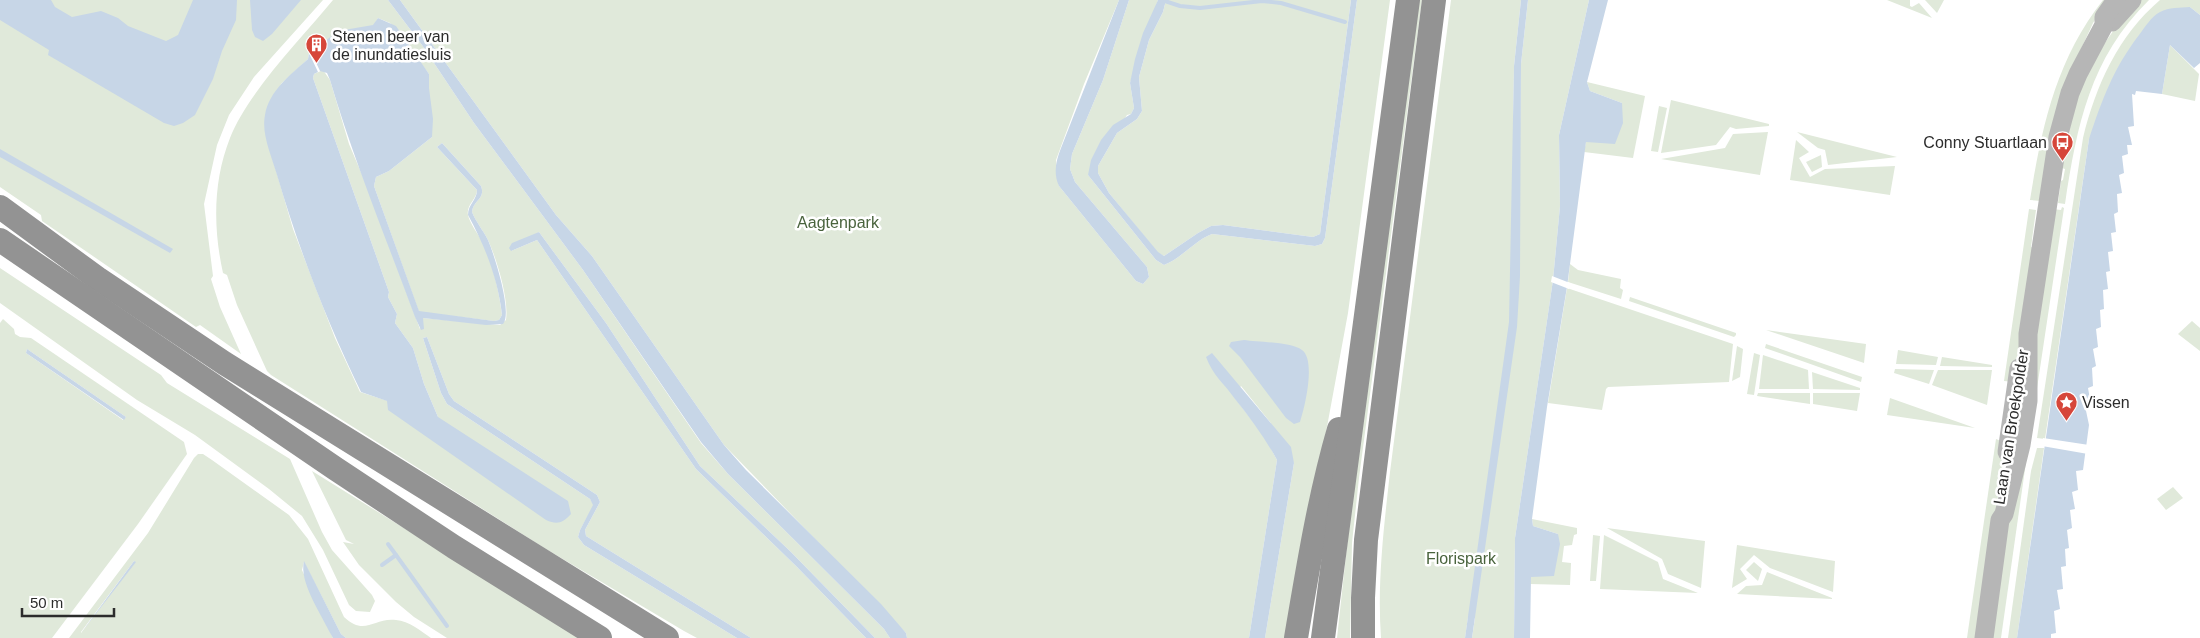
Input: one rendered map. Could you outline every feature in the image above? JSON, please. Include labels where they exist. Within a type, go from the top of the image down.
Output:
[{"type":"highway","points":[[1323,638],[1408,0]]},
{"type":"highway","points":[[1363,638],[1366,540],[1434,0]]},
{"type":"highway","points":[[0,207],[97,278],[224,364],[667,638]]},
{"type":"highway","points":[[0,240],[454,547],[600,638]]},
{"type":"highway","points":[[1296,638],[1328,466],[1361,355]]},
{"type":"main road","name":"Laan van Broekpolder","points":[[1984,638],[2000,520],[2004,514],[2016,466],[2028,401],[2028,334],[2047,204],[2063,114],[2078,74],[2104,25],[2104,17],[2116,0]]},
{"type":"main road","name":"Laan van Broekpolder","points":[[2104,25],[2113,22],[2132,0]]},
{"type":"green space","points":[[0,0],[323,0],[254,77],[229,115],[217,145],[204,204],[213,276],[211,279],[220,307],[241,354],[200,325],[196,327],[42,221],[41,215],[0,187]]},
{"type":"green space","points":[[333,0],[388,0],[422,45],[474,123],[583,270],[701,443],[728,474],[884,629],[890,638],[875,638],[791,552],[700,466],[606,323],[539,232],[511,251],[537,240],[696,469],[797,567],[866,638],[751,638],[586,536],[585,530],[600,502],[597,495],[454,401],[449,394],[427,337],[423,338],[441,393],[447,404],[590,499],[594,505],[578,537],[584,545],[737,638],[697,638],[684,631],[546,549],[267,371],[237,305],[227,275],[223,273],[216,222],[220,171],[230,138],[238,120],[249,103],[262,84]],"holes":[[[378,18],[390,23],[429,74],[426,77],[432,137],[389,171],[376,177],[374,186],[419,312],[494,321],[499,320],[502,315],[490,260],[468,215],[477,190],[437,147],[442,143],[481,186],[481,197],[472,212],[488,240],[502,280],[506,301],[506,320],[500,325],[423,318],[420,329],[366,184],[349,144],[330,80],[323,70],[314,74],[313,78],[389,292],[388,297],[397,314],[395,323],[413,348],[424,384],[438,417],[360,392],[335,338],[293,229],[266,136],[281,84],[308,59],[309,53],[374,25]]]},
{"type":"green space","name":"Aagtenpark","points":[[400,0],[1119,0],[1084,84],[1056,160],[1059,186],[1136,281],[1143,284],[1149,277],[1147,267],[1075,182],[1070,169],[1072,154],[1103,80],[1129,0],[1158,0],[1130,83],[1134,108],[1131,114],[1127,115],[1088,175],[1156,260],[1164,265],[1212,234],[1315,246],[1322,244],[1325,238],[1357,0],[1390,0],[1348,313],[1288,638],[1265,638],[1294,463],[1270,422],[1241,386],[1234,397],[1264,436],[1277,460],[1249,638],[907,638],[906,633],[724,445],[592,256],[556,215]]},
{"type":"green space","points":[[1166,0],[1351,0],[1320,234],[1313,237],[1223,225],[1211,226],[1164,256],[1158,253],[1109,193],[1098,173],[1098,166],[1117,133],[1137,119],[1142,111],[1139,77],[1149,40],[1163,12]]},
{"type":"green space","points":[[1419,0],[1422,0],[1359,478],[1352,543],[1350,638],[1337,638],[1352,500]]},
{"type":"green space","name":"Florispark","points":[[1451,0],[1521,0],[1514,66],[1513,128],[1520,129],[1521,64],[1528,0],[1589,0],[1559,135],[1560,206],[1553,280],[1515,538],[1514,638],[1472,638],[1475,618],[1468,617],[1465,638],[1381,638],[1383,534]]},
{"type":"green space","points":[[1887,0],[1910,0],[1910,6],[1912,7],[1919,3],[1932,18]]},
{"type":"green space","points":[[1925,0],[1944,0],[1937,13]]},
{"type":"green space","points":[[2103,0],[2108,0],[2093,23],[2070,73],[2041,201],[2030,200],[2046,120],[2062,70],[2073,46]]},
{"type":"green space","points":[[2139,0],[2149,0],[2129,22],[2113,45],[2089,94],[2075,147],[2065,204],[2058,203],[2065,169],[2062,168],[2060,160],[2084,80],[2104,44]]},
{"type":"green space","points":[[2160,0],[2200,0],[2200,15],[2190,7],[2089,139],[2045,439],[2037,438],[2083,138],[2088,118],[2102,81],[2121,46],[2132,29]]},
{"type":"green space","points":[[2170,45],[2199,74],[2195,101],[2162,94]]},
{"type":"green space","points":[[1587,82],[1645,96],[1633,158],[1584,152],[1586,142],[1622,103],[1590,91]]},
{"type":"green space","points":[[1671,100],[1769,124],[1769,126],[1736,129],[1730,127],[1716,145],[1661,153]]},
{"type":"green space","points":[[1659,106],[1667,108],[1658,152],[1651,151]]},
{"type":"green space","points":[[1768,132],[1760,175],[1661,159],[1725,148],[1733,134]]},
{"type":"green space","points":[[1797,132],[1897,157],[1828,165],[1825,150],[1818,148]]},
{"type":"green space","points":[[1796,140],[1809,152],[1799,158],[1810,177],[1825,169],[1895,166],[1890,195],[1790,180]]},
{"type":"green space","points":[[1821,155],[1822,167],[1812,172],[1806,162]]},
{"type":"green space","points":[[2062,207],[2064,208],[2030,435],[2034,343],[2053,209],[2061,210]]},
{"type":"green space","points":[[2029,209],[2036,210],[2031,247],[2035,248],[2014,382],[2004,381]]},
{"type":"green space","points":[[1570,264],[1578,270],[1621,279],[1620,288],[1623,290],[1621,299],[1568,282]]},
{"type":"green space","points":[[0,268],[161,375],[167,383],[290,459],[322,532],[332,550],[372,595],[375,601],[370,612],[356,611],[349,605],[323,550],[302,516],[269,489],[195,435],[137,400],[0,303]]},
{"type":"green space","points":[[1567,288],[1733,344],[1729,382],[1608,387],[1602,410],[1548,403]]},
{"type":"green space","points":[[1630,297],[1736,333],[1736,335],[1734,337],[1629,301]]},
{"type":"green space","points":[[3,319],[14,329],[15,334],[20,337],[31,338],[184,442],[187,454],[138,524],[52,638],[0,638],[0,323]],"holes":[[[27,349],[126,417],[123,420],[26,353]]]},
{"type":"green space","points":[[2192,321],[2200,328],[2200,351],[2178,334]]},
{"type":"green space","points":[[1766,330],[1866,344],[1864,363]]},
{"type":"green space","points":[[1766,344],[1862,377],[1861,382],[1765,348]]},
{"type":"green space","points":[[1737,346],[1743,349],[1740,377],[1732,381]]},
{"type":"green space","points":[[1898,350],[1938,357],[1936,365],[1896,364]]},
{"type":"green space","points":[[1754,353],[1760,355],[1754,395],[1747,394]]},
{"type":"green space","points":[[1763,355],[1808,370],[1809,389],[1759,389]]},
{"type":"green space","points":[[1942,357],[1992,365],[1992,367],[1940,366]]},
{"type":"green space","points":[[1895,369],[1934,370],[1929,384],[1894,373]]},
{"type":"green space","points":[[1938,370],[1992,370],[1987,405],[1932,385]]},
{"type":"green space","points":[[1812,372],[1860,388],[1860,390],[1813,389]]},
{"type":"green space","points":[[1758,393],[1810,393],[1810,404],[1757,396]]},
{"type":"green space","points":[[1813,393],[1860,393],[1857,411],[1813,404]]},
{"type":"green space","points":[[1890,398],[1975,428],[1887,415]]},
{"type":"green space","points":[[1996,439],[2005,446],[1978,638],[1967,638]]},
{"type":"green space","points":[[2028,448],[2001,638],[1990,638],[2004,540]]},
{"type":"green space","points":[[2037,448],[2044,448],[2017,638],[2008,638],[2031,471]]},
{"type":"green space","points":[[198,454],[203,454],[289,515],[308,539],[344,617],[351,623],[364,626],[382,621],[396,620],[406,622],[431,638],[346,638],[341,634],[304,562],[302,570],[333,638],[69,638],[148,533]],"holes":[[[134,561],[135,562],[81,633]]]},
{"type":"green space","points":[[312,471],[581,638],[447,638],[414,617],[359,565],[343,542],[354,544],[346,540]]},
{"type":"green space","points":[[2173,487],[2183,498],[2166,510],[2157,499]]},
{"type":"green space","points":[[1532,519],[1577,528],[1577,534],[1574,535],[1572,545],[1564,546],[1562,562],[1571,563],[1570,585],[1530,584],[1531,577],[1558,534],[1533,526]]},
{"type":"green space","points":[[1607,528],[1705,541],[1701,588],[1668,574],[1662,559]]},
{"type":"green space","points":[[1593,535],[1600,536],[1596,581],[1590,581]]},
{"type":"green space","points":[[1604,535],[1658,562],[1663,579],[1698,593],[1600,589]]},
{"type":"green space","points":[[1737,545],[1835,561],[1833,592],[1770,568],[1754,555],[1740,569],[1747,579],[1732,588]]},
{"type":"green space","points":[[1754,562],[1762,569],[1758,581],[1746,570]]},
{"type":"green space","points":[[1767,572],[1832,599],[1737,594],[1746,586],[1762,585]]},
{"type":"water","points":[[0,0],[51,0],[55,7],[72,17],[101,11],[118,18],[128,26],[166,41],[178,35],[193,0],[237,0],[236,20],[222,51],[213,79],[195,115],[183,123],[174,126],[164,123],[48,55],[49,50],[0,20]]},
{"type":"water","points":[[250,0],[301,0],[272,34],[263,41],[255,37],[252,30]]},
{"type":"water","points":[[388,0],[400,0],[556,215],[592,256],[724,445],[746,470],[881,604],[906,633],[907,638],[890,638],[884,629],[728,474],[701,442],[583,270],[474,123],[422,45]]},
{"type":"water","points":[[1119,0],[1129,0],[1103,80],[1072,154],[1070,169],[1075,182],[1147,267],[1149,277],[1143,284],[1136,281],[1059,186],[1056,172],[1061,148]]},
{"type":"water","points":[[1158,0],[1166,0],[1163,12],[1149,40],[1139,77],[1142,111],[1137,119],[1117,133],[1098,166],[1098,173],[1109,193],[1158,252],[1164,256],[1211,226],[1223,225],[1313,237],[1320,234],[1351,0],[1357,0],[1325,238],[1322,244],[1315,246],[1212,234],[1164,265],[1156,260],[1088,175],[1091,160],[1101,140],[1113,125],[1131,114],[1134,108],[1130,83],[1135,59],[1143,33]]},
{"type":"water","points":[[1521,0],[1528,0],[1521,64],[1520,276],[1517,327],[1472,638],[1465,638],[1509,322],[1514,66]]},
{"type":"water","points":[[1589,0],[1608,0],[1587,82],[1590,91],[1622,103],[1623,123],[1615,144],[1586,142],[1567,287],[1547,407],[1532,519],[1533,526],[1558,534],[1560,544],[1554,576],[1531,577],[1530,638],[1514,638],[1515,538],[1553,280],[1560,206],[1559,135]]},
{"type":"water","points":[[2190,7],[2200,15],[2200,63],[2194,68],[2170,45],[2162,94],[2136,91],[2135,95],[2132,94],[2134,126],[2128,127],[2132,145],[2127,145],[2128,154],[2122,156],[2124,173],[2119,175],[2122,193],[2117,194],[2118,212],[2114,214],[2116,232],[2111,233],[2113,251],[2108,252],[2110,271],[2106,272],[2108,289],[2103,290],[2104,309],[2100,310],[2101,327],[2096,329],[2098,347],[2093,349],[2096,366],[2092,368],[2093,386],[2088,388],[2091,405],[2085,406],[2089,425],[2083,470],[2076,471],[2078,490],[2072,492],[2075,509],[2070,510],[2072,528],[2067,530],[2069,548],[2065,549],[2066,566],[2061,567],[2063,589],[2057,590],[2060,609],[2054,611],[2056,633],[2051,634],[2051,638],[2017,638],[2089,139],[2115,73],[2146,26],[2163,10]]},
{"type":"water","points":[[378,18],[396,26],[429,74],[433,119],[432,137],[389,171],[376,177],[374,186],[419,311],[494,321],[499,320],[502,315],[490,263],[468,215],[477,190],[437,147],[442,143],[481,186],[481,197],[472,212],[488,240],[498,270],[506,308],[503,324],[486,325],[423,318],[424,329],[421,330],[415,317],[360,170],[330,80],[327,73],[320,71],[311,52],[338,31],[373,25]]},
{"type":"water","points":[[309,53],[318,72],[314,74],[313,78],[389,292],[388,297],[397,314],[395,323],[413,348],[424,384],[438,417],[568,501],[571,514],[562,521],[557,523],[546,520],[388,410],[387,401],[361,392],[325,312],[304,258],[264,130],[265,115],[271,98],[281,84],[308,59]]},
{"type":"water","points":[[0,149],[173,249],[170,253],[0,157]]},
{"type":"water","points":[[539,232],[606,323],[700,466],[791,552],[875,638],[866,638],[797,567],[696,469],[537,240],[511,251],[509,248],[512,243]]},
{"type":"water","points":[[427,337],[449,394],[454,401],[597,495],[600,502],[585,530],[586,536],[751,638],[737,638],[584,545],[578,537],[593,505],[590,499],[447,404],[441,393],[423,338]]},
{"type":"water","points":[[1244,340],[1290,345],[1302,350],[1306,355],[1309,373],[1300,422],[1294,424],[1286,418],[1240,357],[1229,346],[1231,342]]},
{"type":"water","points":[[27,349],[126,417],[124,420],[26,353]]},
{"type":"water","points":[[1212,353],[1291,447],[1294,463],[1265,638],[1249,638],[1277,460],[1252,421],[1215,374],[1206,357]]},
{"type":"water","points":[[134,561],[136,562],[81,633]]},
{"type":"water","points":[[304,561],[341,634],[346,638],[333,638],[329,631],[307,587],[303,569]]},
{"type":"pier","points":[[1552,276],[1570,283],[1569,289],[1551,282]]},
{"type":"pier","points":[[2043,438],[2089,445],[2088,454],[2042,446]]},
{"type":"waterway","points":[[1165,1],[1180,6],[1200,8],[1262,1],[1281,3],[1345,22]]},
{"type":"waterway","points":[[388,544],[396,555]]},
{"type":"waterway","points":[[382,565],[396,555],[447,626]]},
{"type":"place","name":"Stenen beer van de inundatiesluis","points":[[316,64]]},
{"type":"place","name":"Conny Stuartlaan","points":[[2063,161]]},
{"type":"place","name":"Vissen","points":[[2066,421]]}]
